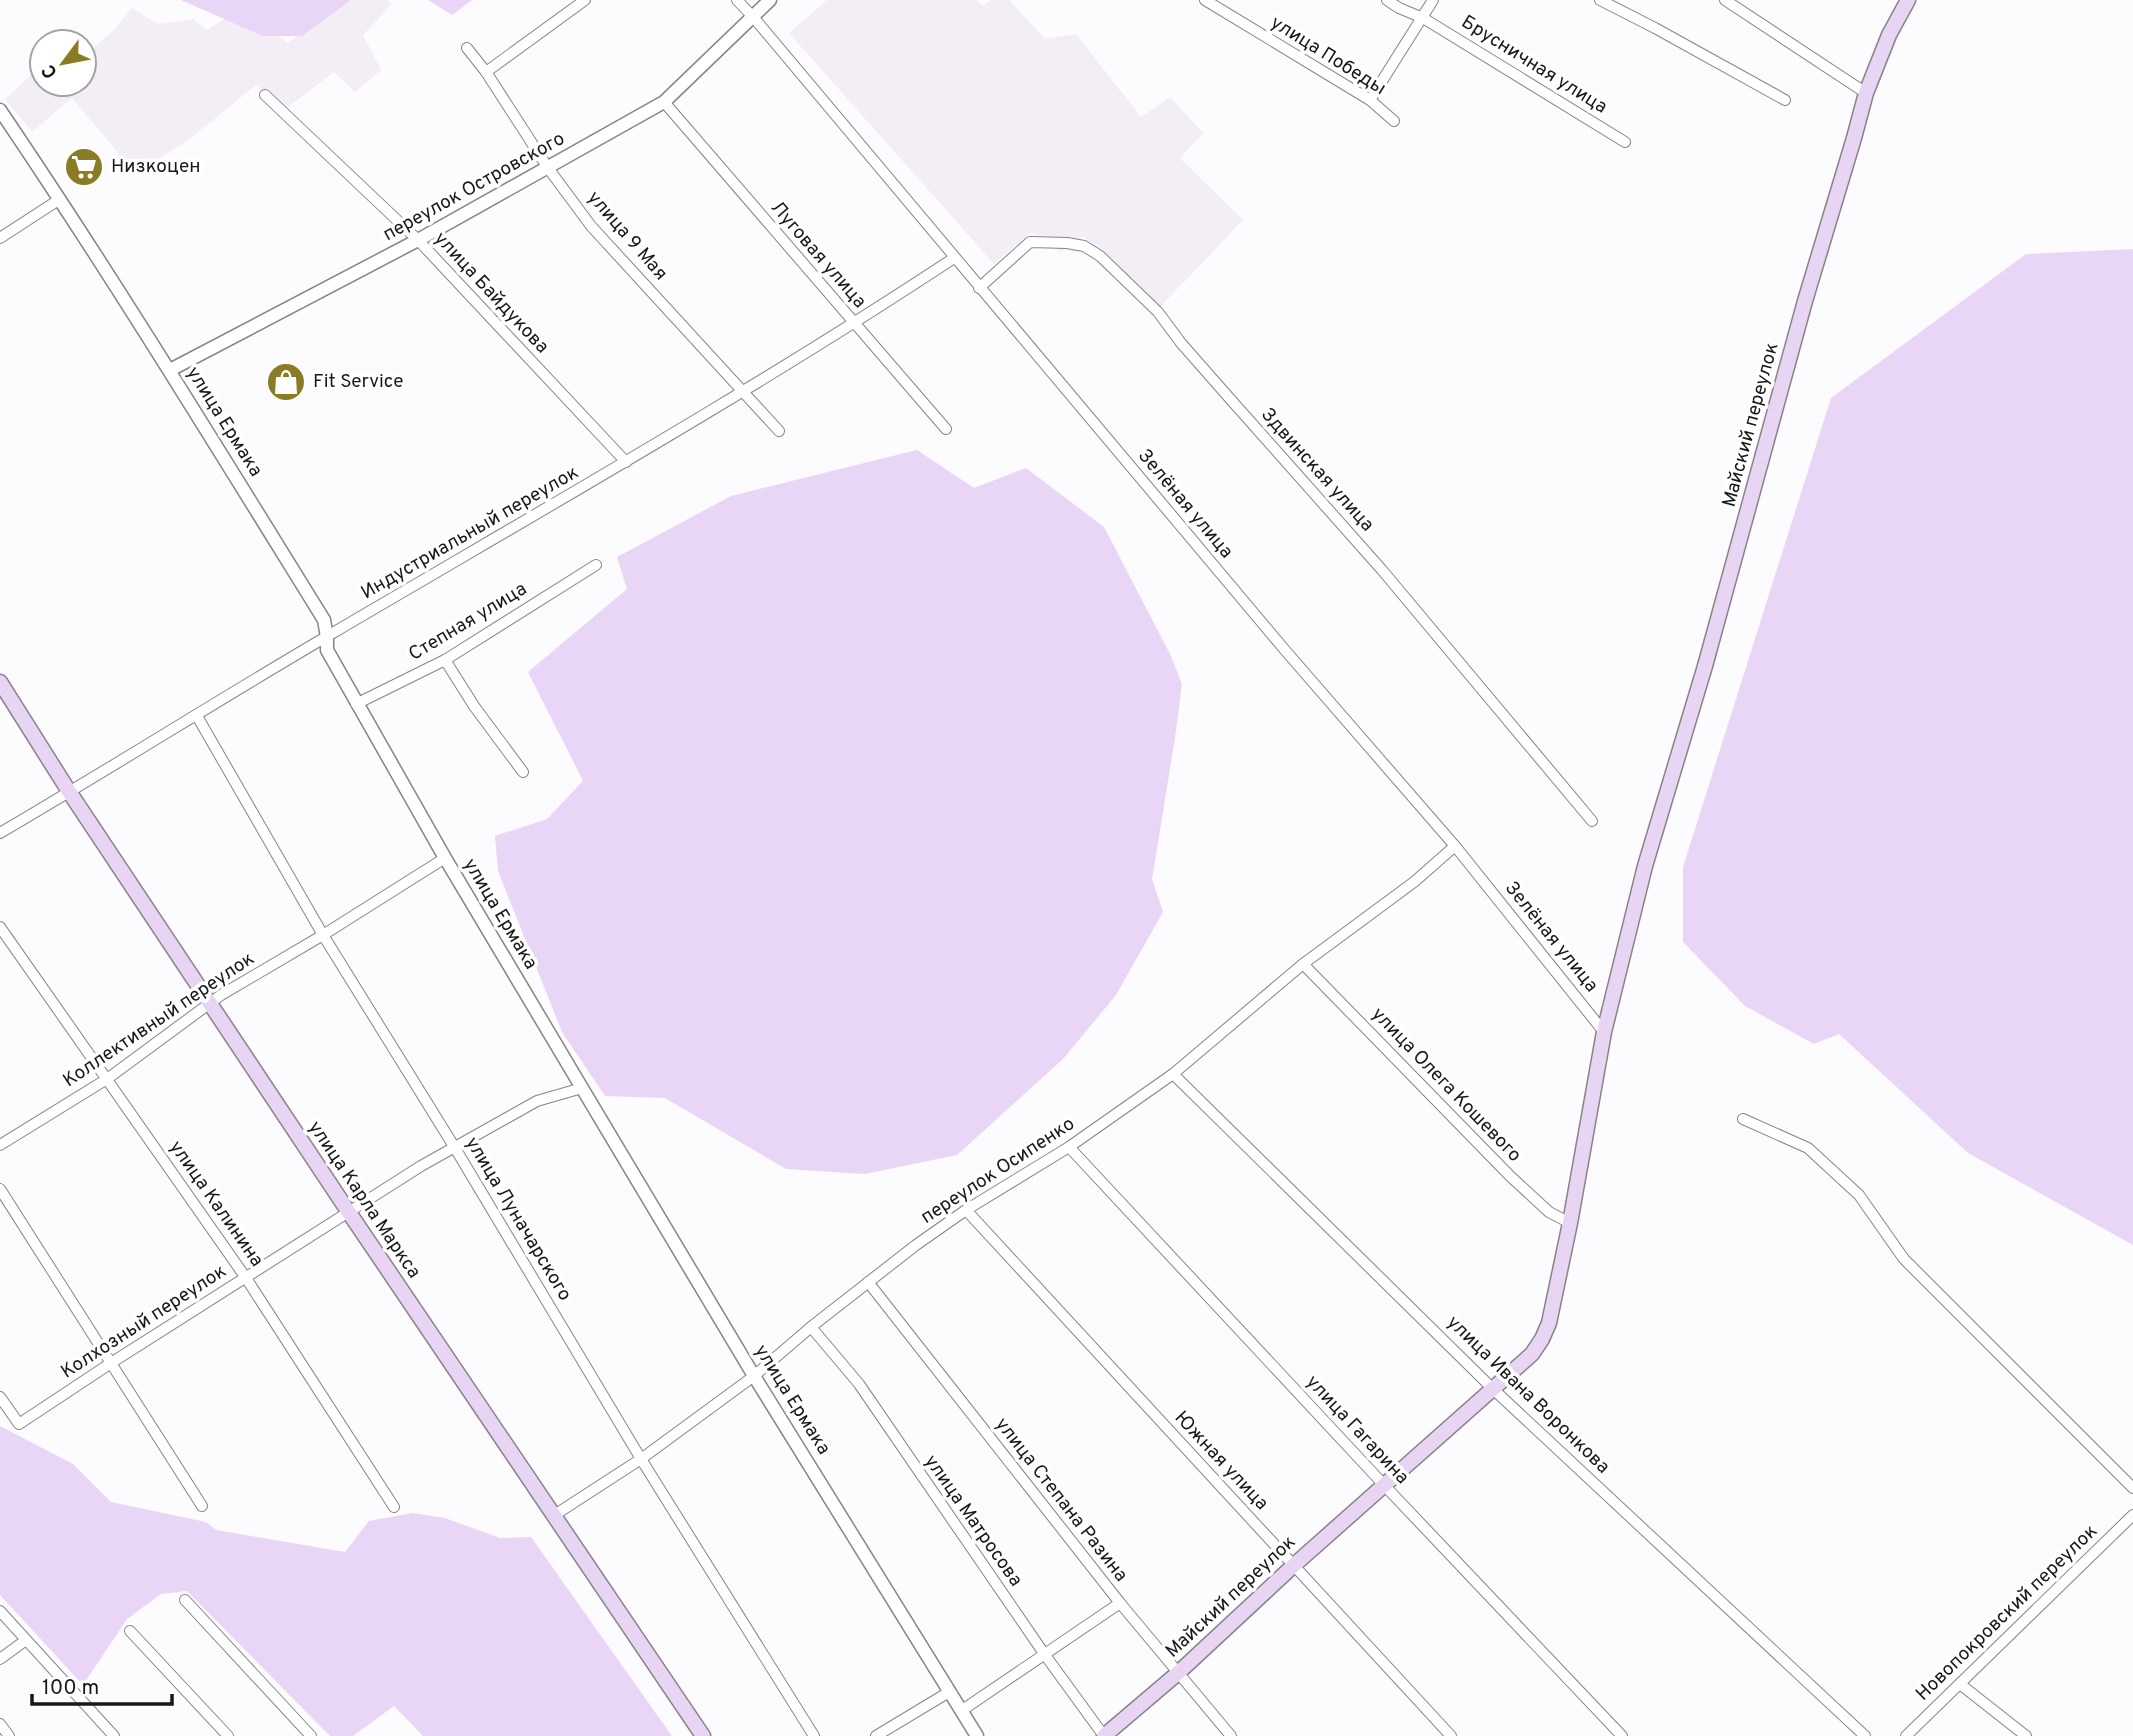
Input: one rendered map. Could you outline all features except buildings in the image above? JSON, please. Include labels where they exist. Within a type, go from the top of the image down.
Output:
[{"type":"main road","name":"Майский переулок","points":[[1104,1736],[1178,1673],[1293,1566],[1532,1354],[1542,1339],[1549,1323],[1570,1223],[1604,1032],[1646,866],[1866,93],[1889,35],[1908,0]]},
{"type":"main road","name":"улица Карла Маркса","points":[[0,682],[70,793],[348,1211],[703,1736]]},
{"type":"street","points":[[486,72],[585,0]]},
{"type":"street","name":"Зелёная улица","points":[[737,0],[1284,649],[1455,846],[1604,1032]]},
{"type":"street","name":"переулок Островского","points":[[170,370],[418,240],[664,102],[770,0]]},
{"type":"street","name":"улица Победы","points":[[1205,0],[1370,100],[1394,121]]},
{"type":"street","name":"Брусничная улица","points":[[1387,0],[1423,18],[1625,142]]},
{"type":"street","points":[[1370,100],[1433,0]]},
{"type":"street","points":[[1600,0],[1785,100]]},
{"type":"street","points":[[1725,0],[1866,93]]},
{"type":"street","name":"улица 9 Мая","points":[[467,48],[486,72],[548,168],[591,226],[779,431]]},
{"type":"street","name":"улица Байдукова","points":[[265,95],[418,240],[626,462]]},
{"type":"street","name":"Луговая улица","points":[[664,102],[946,429]]},
{"type":"street","name":"улица Ермака","points":[[0,110],[170,370],[324,620],[327,650],[445,858],[754,1376],[977,1736]]},
{"type":"street","points":[[0,238],[60,199]]},
{"type":"street","name":"Здвинская улица","points":[[979,288],[1030,242],[1084,246],[1100,256],[1158,312],[1181,343],[1382,569],[1592,821]]},
{"type":"street","name":"Индустриальный переулок","points":[[0,834],[327,636],[743,392],[854,324],[954,258]]},
{"type":"street","name":"Степная улица","points":[[356,704],[444,660],[596,565]]},
{"type":"street","points":[[444,660],[523,772]]},
{"type":"street","name":"улица Луначарского","points":[[197,716],[323,935],[455,1148],[641,1459],[814,1736]]},
{"type":"street","name":"переулок Осипенко","points":[[553,1516],[641,1459],[754,1376],[868,1282],[966,1210],[1069,1147],[1173,1074],[1303,964],[1414,882],[1455,846]]},
{"type":"street","name":"Коллективный переулок","points":[[0,1145],[107,1079],[210,1003],[445,858]]},
{"type":"street","name":"улица Калинина","points":[[0,927],[246,1278],[394,1507]]},
{"type":"street","name":"улица Олега Кошевого","points":[[1303,964],[1510,1176],[1549,1212],[1570,1223]]},
{"type":"street","name":"улица Ивана Воронкова","points":[[1173,1074],[1492,1388],[1864,1736]]},
{"type":"street","name":"Колхозный переулок","points":[[0,1397],[19,1424],[421,1166],[537,1101],[582,1088]]},
{"type":"street","points":[[1743,1119],[1808,1148],[1859,1195],[1904,1259],[2133,1488]]},
{"type":"street","name":"улица Гагарина","points":[[1069,1147],[1622,1736]]},
{"type":"street","points":[[0,1189],[202,1506]]},
{"type":"street","name":"Южная улица","points":[[966,1210],[1451,1736]]},
{"type":"street","name":"улица Степана Разина","points":[[868,1282],[1120,1603],[1231,1736]]},
{"type":"street","name":"улица Матросова","points":[[811,1327],[859,1384],[1045,1656],[1104,1736]]},
{"type":"street","name":"Новопокровский переулок","points":[[1906,1736],[2133,1515]]},
{"type":"street","points":[[185,1600],[311,1736]]},
{"type":"street","points":[[961,1712],[1120,1603]]},
{"type":"street","points":[[0,1611],[114,1736]]},
{"type":"street","points":[[130,1631],[228,1736]]},
{"type":"street","points":[[0,1659],[26,1640]]},
{"type":"street","points":[[1960,1684],[2026,1736]]},
{"type":"street","points":[[876,1736],[949,1692]]},
{"type":"street","points":[[0,1724],[9,1736]]},
{"type":"shaded area","points":[[181,0],[351,0],[302,36],[263,36]]},
{"type":"shaded area","points":[[342,0],[387,0],[392,4],[363,35],[381,70],[355,92],[334,72],[285,109],[256,85],[192,137],[136,174],[72,98],[98,98],[98,44],[115,29],[132,8],[158,24],[193,19],[207,30],[234,13],[265,26],[288,43]]},
{"type":"shaded area","points":[[428,0],[472,0],[452,15]]},
{"type":"shaded area","points":[[827,0],[977,0],[982,6],[991,0],[1009,0],[1045,39],[1076,34],[1141,117],[1170,97],[1203,133],[1180,158],[1243,220],[1160,307],[1083,236],[1060,252],[1031,232],[994,264],[789,33]]},
{"type":"shaded area","points":[[28,78],[28,98],[72,98],[32,132],[5,99]]},
{"type":"shaded area","points":[[2133,249],[2133,1245],[1968,1153],[1839,1034],[1814,1044],[1745,1006],[1683,942],[1683,867],[1831,398],[2026,254]]},
{"type":"shaded area","points":[[917,450],[974,488],[1026,468],[1104,527],[1170,654],[1182,684],[1152,879],[1163,912],[1116,995],[1063,1059],[957,1155],[865,1174],[786,1169],[665,1098],[605,1096],[562,1032],[498,871],[495,836],[547,819],[583,781],[528,672],[627,589],[617,557],[731,496]]},
{"type":"shaded area","points":[[0,1426],[73,1464],[111,1502],[206,1522],[216,1530],[345,1552],[369,1521],[412,1513],[445,1518],[500,1538],[531,1537],[672,1736],[423,1736],[394,1706],[353,1736],[330,1736],[187,1591],[161,1594],[127,1619],[83,1685],[0,1595]]},
{"type":"place","name":"Низкоцен","points":[[84,167]]},
{"type":"place","name":"Fit Service","points":[[286,382]]}]
